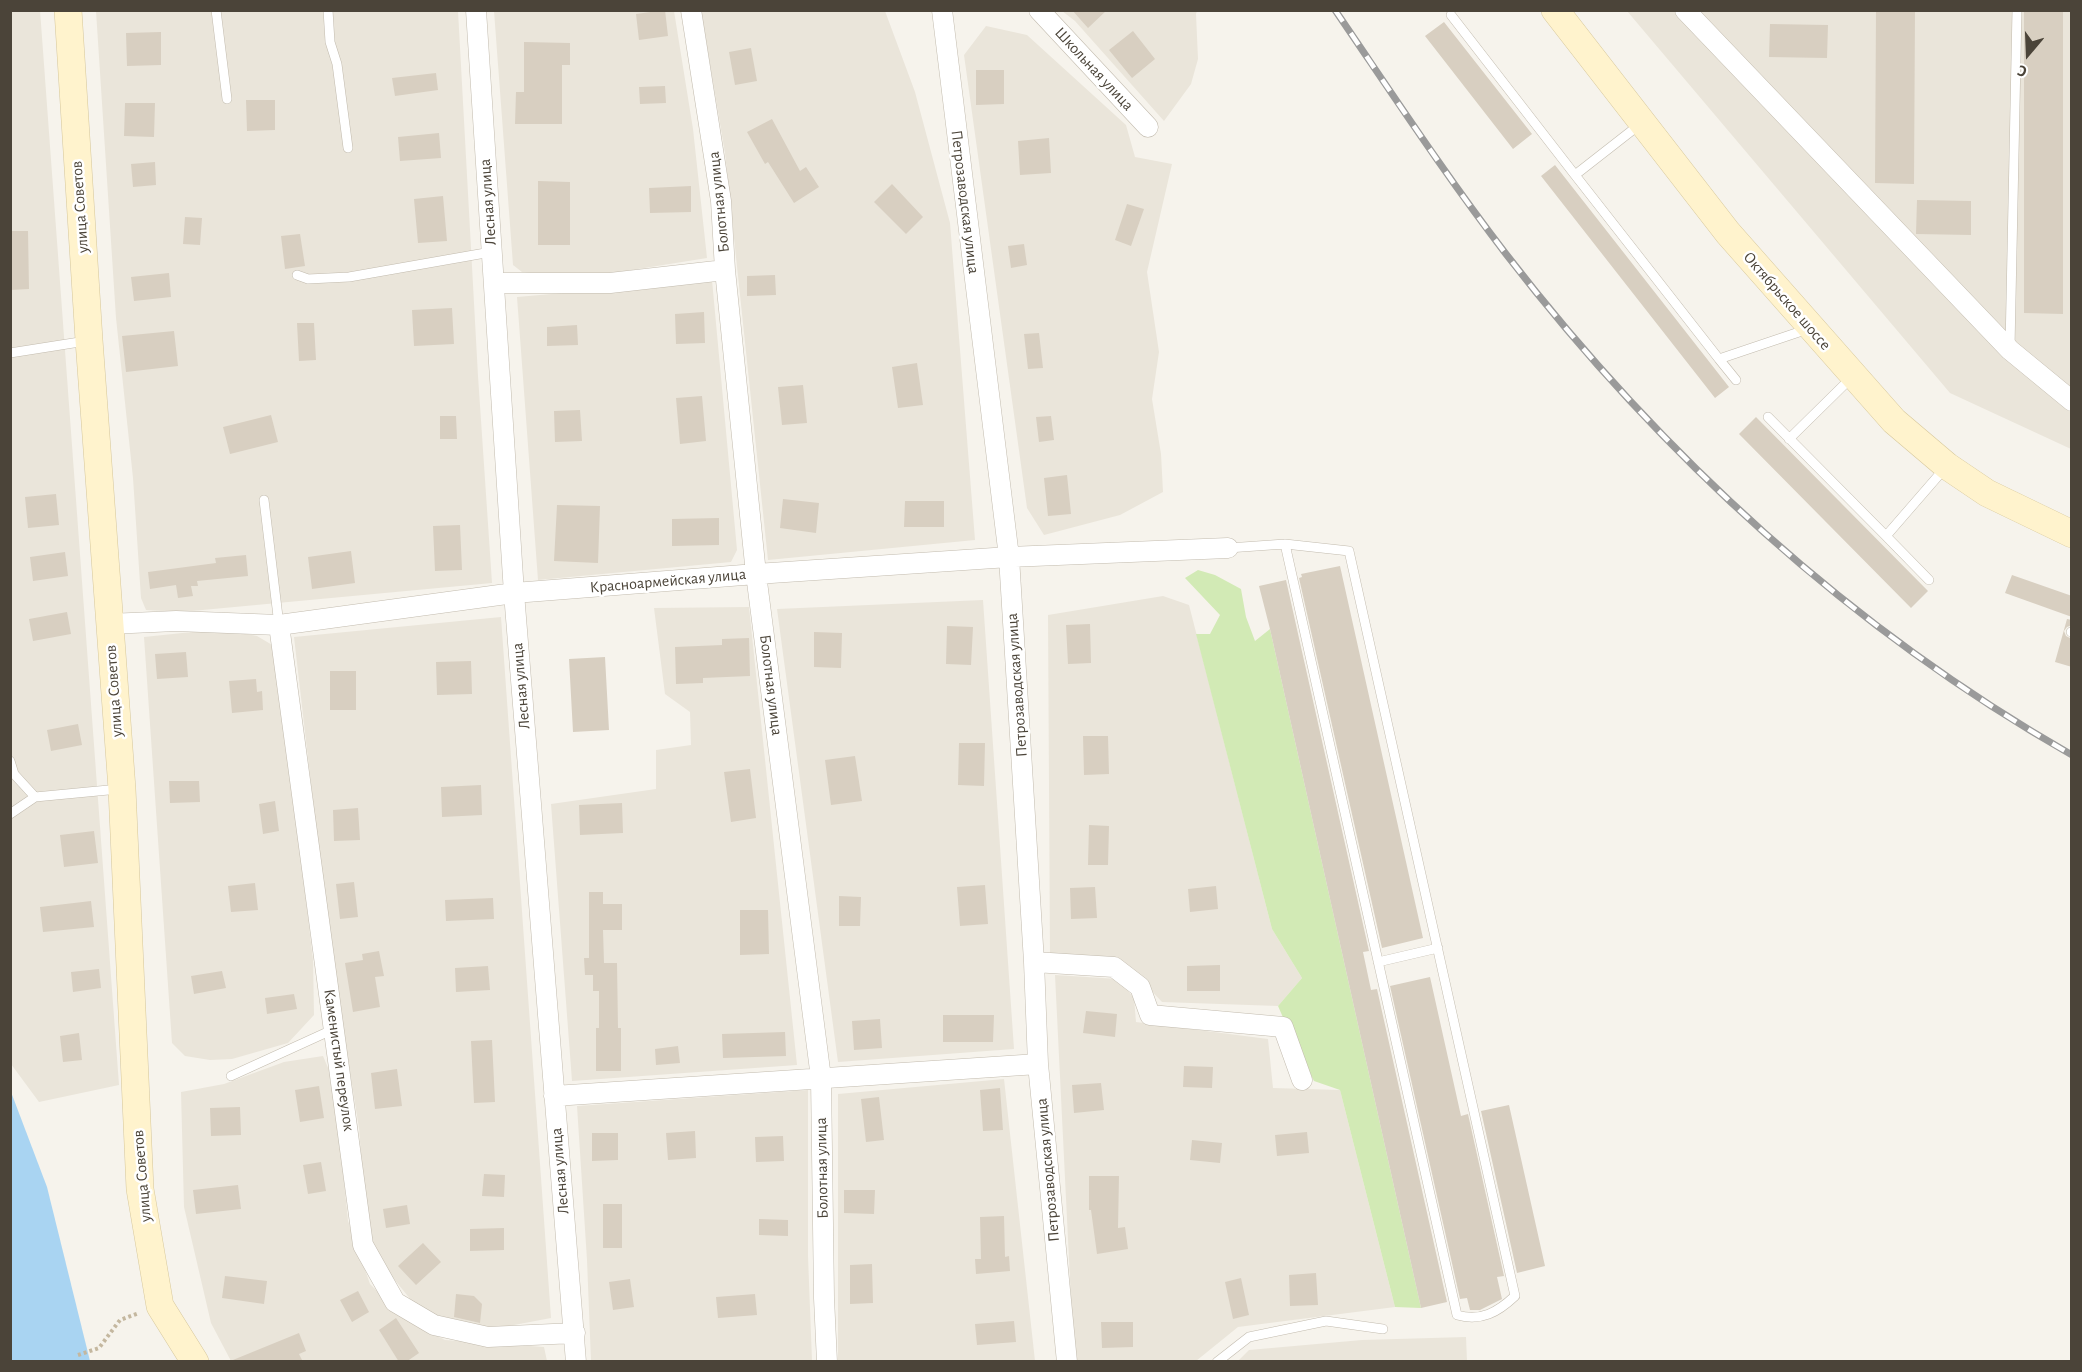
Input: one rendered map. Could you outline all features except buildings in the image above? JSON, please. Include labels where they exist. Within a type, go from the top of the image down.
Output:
[{"type":"main road","name":"улица Советов","points":[[68,10],[88,340],[122,789],[140,1189],[160,1306],[195,1362]]},
{"type":"main road","name":"Октябрьское шоссе","points":[[1555,10],[1728,233],[1894,421],[1947,466],[1987,492],[2072,534]]},
{"type":"street","name":"Лесная улица","points":[[476,10],[514,593],[576,1362]]},
{"type":"street","name":"Болотная улица","points":[[691,10],[721,201],[725,270],[756,574],[821,1078],[827,1362]]},
{"type":"street","name":"Петрозаводская улица","points":[[942,10],[1009,557],[1034,962],[1038,1064],[1067,1362]]},
{"type":"street","name":"Школьная улица","points":[[1039,10],[1148,127]]},
{"type":"street","points":[[1685,10],[2010,350],[2071,397]]},
{"type":"street","points":[[494,283],[610,283],[725,270]]},
{"type":"street","name":"Красноармейская улица","points":[[109,624],[176,621],[279,626],[514,593],[1009,557],[1228,548]]},
{"type":"street","name":"Каменистый переулок","points":[[279,626],[363,1245],[395,1302],[434,1325],[488,1337],[575,1333]]},
{"type":"street","points":[[1034,962],[1114,967],[1140,987],[1150,1015],[1283,1027],[1302,1080]]},
{"type":"street","points":[[554,1096],[1038,1064]]},
{"type":"lane","points":[[216,10],[227,99]]},
{"type":"lane","points":[[328,10],[330,42],[337,64],[348,148]]},
{"type":"lane","points":[[2010,350],[2016,10]]},
{"type":"lane","points":[[1450,15],[1736,380]]},
{"type":"lane","points":[[1575,175],[1642,123]]},
{"type":"lane","points":[[297,275],[308,279],[349,277],[491,252]]},
{"type":"lane","points":[[1719,359],[1810,328]]},
{"type":"lane","points":[[10,353],[88,340]]},
{"type":"lane","points":[[1789,439],[1852,376]]},
{"type":"lane","points":[[1768,417],[1929,580]]},
{"type":"lane","points":[[1886,536],[1947,466]]},
{"type":"lane","points":[[264,500],[279,626]]},
{"type":"lane","points":[[1228,548],[1285,544],[1349,551],[1515,1296],[1498,1311],[1468,1318],[1457,1314],[1285,544]]},
{"type":"lane","points":[[10,761],[14,774],[35,796]]},
{"type":"lane","points":[[10,814],[35,796],[122,789]]},
{"type":"lane","points":[[1378,962],[1438,948]]},
{"type":"lane","points":[[231,1076],[334,1029]]},
{"type":"lane","points":[[1217,1362],[1250,1337],[1326,1321],[1383,1329]]},
{"type":"path","points":[[78,1355],[99,1348],[120,1320],[160,1306]]},
{"type":"shaded area","points":[[40,10],[119,1085],[39,1102],[11,1064],[10,11]]},
{"type":"shaded area","points":[[96,11],[458,11],[492,583],[181,612],[146,610],[141,598],[133,478],[116,318]]},
{"type":"shaded area","points":[[494,11],[674,11],[693,129],[707,258],[613,273],[548,275],[522,272],[513,265]]},
{"type":"shaded area","points":[[701,11],[885,11],[915,92],[950,223],[975,540],[768,560],[725,153]]},
{"type":"shaded area","points":[[1062,11],[1197,11],[1198,59],[1191,84],[1164,121],[1075,21]]},
{"type":"shaded area","points":[[1627,11],[2071,11],[2071,449],[1950,393]]},
{"type":"shaded area","points":[[986,26],[1027,35],[1126,125],[1135,157],[1172,164],[1147,272],[1159,352],[1152,399],[1161,454],[1163,492],[1120,515],[1044,535],[1027,508],[964,55]]},
{"type":"shaded area","points":[[712,280],[737,550],[731,562],[538,580],[517,297]]},
{"type":"shaded area","points":[[1163,596],[1189,605],[1272,929],[1302,978],[1278,1006],[1162,1002],[1134,972],[1050,957],[1048,615]]},
{"type":"shaded area","points":[[983,600],[1014,1049],[838,1062],[777,609]]},
{"type":"shaded area","points":[[749,607],[797,1065],[572,1081],[551,804],[656,789],[656,750],[691,745],[690,712],[665,694],[654,608]]},
{"type":"shaded area","points":[[501,617],[551,1318],[493,1329],[450,1324],[411,1300],[376,1257],[367,1233],[359,1128],[330,948],[294,637]]},
{"type":"shaded area","points":[[221,629],[257,636],[274,646],[277,652],[313,960],[314,1015],[288,1043],[232,1059],[210,1060],[185,1056],[172,1043],[144,637]]},
{"type":"shaded area","points":[[1055,975],[1118,979],[1134,998],[1136,1022],[1268,1039],[1273,1088],[1340,1090],[1395,1307],[1238,1327],[1196,1361],[1074,1361]]},
{"type":"shaded area","points":[[323,1056],[334,1082],[348,1221],[370,1284],[406,1320],[445,1340],[544,1347],[547,1361],[231,1361],[211,1323],[184,1207],[181,1092],[224,1084],[284,1062]]},
{"type":"shaded area","points":[[1004,1079],[1035,1361],[838,1362],[838,1094]]},
{"type":"shaded area","points":[[808,1090],[808,1256],[812,1361],[591,1361],[577,1106]]},
{"type":"shaded area","points":[[1466,1337],[1467,1361],[1238,1361],[1249,1350],[1362,1340]]},
{"type":"green space","points":[[1198,570],[1215,575],[1241,589],[1246,617],[1255,641],[1270,629],[1421,1308],[1395,1307],[1340,1090],[1314,1081],[1278,1006],[1302,978],[1272,929],[1196,634],[1210,634],[1220,615],[1185,578]]},
{"type":"water","points":[[11,1092],[47,1187],[90,1361],[11,1361]]},
{"type":"railway","points":[[1335,10],[1440,164],[1506,254],[1566,328],[1695,468],[1764,533],[1912,652],[1991,706],[2072,755]]}]
